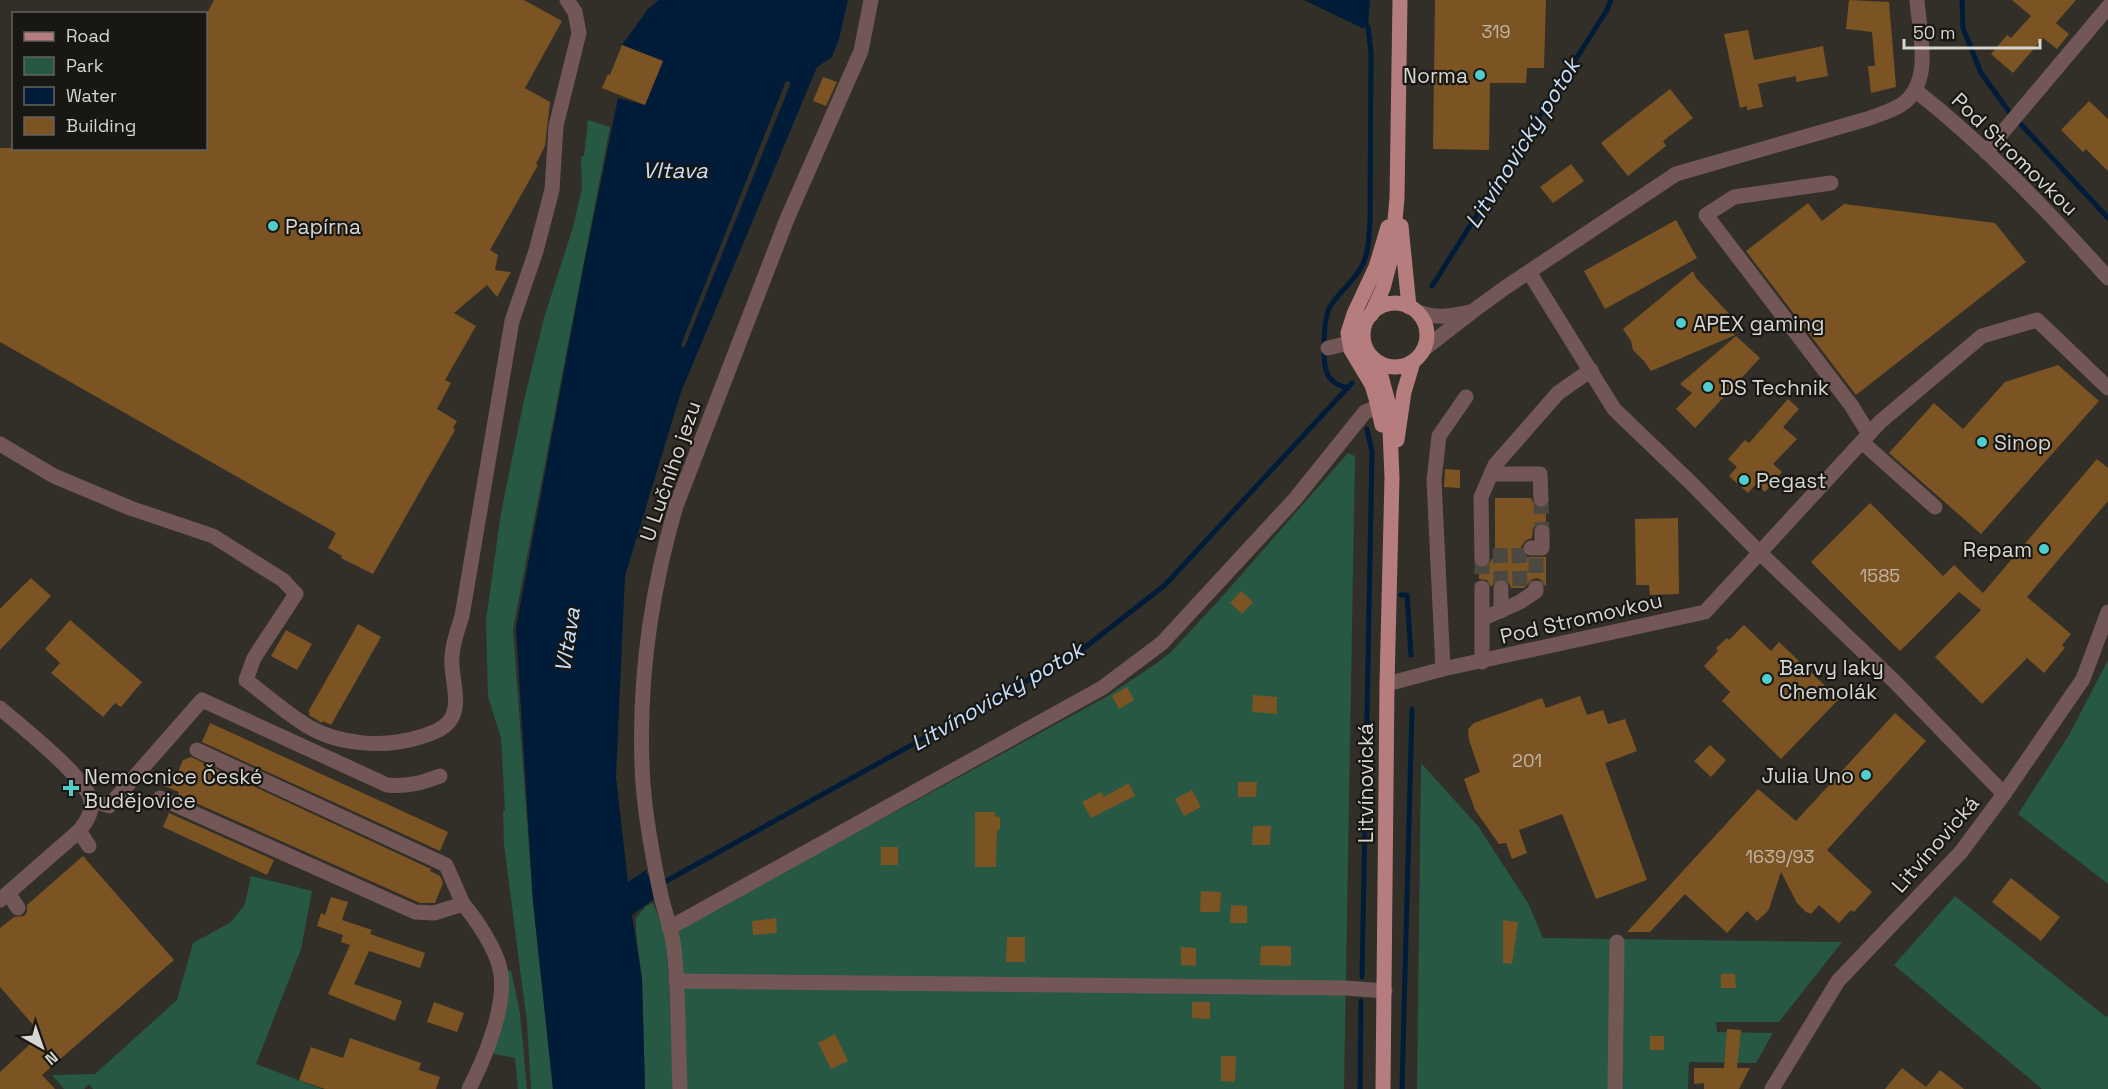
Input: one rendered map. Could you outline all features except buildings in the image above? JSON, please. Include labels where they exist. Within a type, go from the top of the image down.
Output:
[{"type":"main road","points":[[1397,198],[1413,309],[1426,325],[1427,333],[1424,350],[1413,362],[1395,368],[1386,366],[1371,357],[1366,349],[1364,331],[1383,288],[1392,254],[1397,198],[1400,0]]},
{"type":"main road","points":[[1392,478],[1372,386],[1354,357],[1349,343],[1350,323],[1376,267],[1397,198]]},
{"type":"main road","points":[[1371,315],[1385,305],[1393,303],[1413,309]]},
{"type":"main road","name":"Litvínovická","points":[[1371,357],[1381,376],[1389,406],[1392,478],[1387,684],[1383,1089]]},
{"type":"main road","name":"Litvínovická","points":[[1392,478],[1404,392],[1413,362]]},
{"type":"street","points":[[0,444],[54,476],[130,508],[213,536],[283,580],[296,594],[254,658],[246,680],[310,728],[345,741],[384,743],[414,739],[445,726],[453,717],[455,706],[452,656],[462,615],[512,321],[536,251],[552,190],[556,126],[579,33],[575,12],[567,0]]},
{"type":"street","name":"U Lučního jezu","points":[[680,1089],[674,947],[652,857],[643,785],[642,701],[650,622],[664,544],[676,506],[787,219],[861,51],[871,0]]},
{"type":"street","points":[[1424,350],[1473,311],[1676,174],[1895,109],[1915,90],[1920,78],[1922,65],[1917,0]]},
{"type":"street","points":[[1986,152],[2108,7]]},
{"type":"street","name":"Pod Stromovkou","points":[[1915,90],[1986,152],[2046,209],[2108,278]]},
{"type":"street","points":[[1831,183],[1734,198],[1706,215],[1851,405],[1866,438],[1935,507]]},
{"type":"street","points":[[1529,272],[1614,409],[1895,682],[2004,794]]},
{"type":"street","points":[[1413,309],[1430,316],[1440,317],[1473,311]]},
{"type":"street","name":"Pod Stromovkou","points":[[1387,684],[1443,669],[1705,612],[1880,422],[1982,336],[2037,320],[2108,388]]},
{"type":"street","points":[[1328,348],[1349,343]]},
{"type":"street","points":[[1486,552],[1481,497],[1495,465],[1558,393],[1591,370]]},
{"type":"street","points":[[1443,669],[1434,480],[1439,436],[1466,396]]},
{"type":"street","points":[[669,928],[1102,688],[1162,643],[1295,499],[1365,412],[1378,407]]},
{"type":"street","points":[[1491,474],[1540,474],[1541,498]]},
{"type":"street","points":[[1534,551],[1542,548],[1542,532]]},
{"type":"street","points":[[1482,588],[1482,662]]},
{"type":"street","points":[[1501,588],[1501,610]]},
{"type":"street","points":[[1482,619],[1501,610],[1520,595],[1536,591],[1536,588]]},
{"type":"street","name":"Litvínovická","points":[[1772,1089],[1838,981],[1961,852],[2004,794],[2084,679],[2108,612]]},
{"type":"street","points":[[91,800],[109,806],[202,700],[387,785],[419,784],[440,776]]},
{"type":"street","points":[[0,708],[59,759],[82,784],[91,800],[89,818],[79,831],[4,896],[18,908]]},
{"type":"street","points":[[197,750],[446,865],[464,904],[479,923],[500,968],[501,1001],[487,1048],[469,1089]]},
{"type":"street","points":[[160,798],[415,912],[434,913],[464,904]]},
{"type":"street","points":[[79,831],[89,846]]},
{"type":"street","points":[[1615,1089],[1617,942]]},
{"type":"street","points":[[676,981],[1346,988],[1384,991]]},
{"type":"green space","points":[[588,120],[610,127],[513,629],[533,902],[553,1089],[531,1089],[527,1023],[504,844],[503,811],[505,810],[501,738],[488,697],[486,620],[501,513],[524,400],[544,318],[573,227],[582,189],[581,157],[584,156]]},
{"type":"green space","points":[[1348,453],[1355,456],[1344,1089],[680,1089],[669,928],[723,907],[755,885],[1106,697],[1157,663],[1171,652],[1220,599]]},
{"type":"green space","points":[[2108,660],[2108,884],[2018,814],[2069,735]]},
{"type":"green space","points":[[1421,763],[1478,826],[1528,903],[1543,938],[1842,942],[1779,1022],[1716,1022],[1717,1032],[1773,1033],[1756,1063],[1689,1062],[1688,1089],[1417,1089]]},
{"type":"green space","points":[[251,876],[312,891],[301,949],[256,1064],[322,1089],[93,1089],[89,1084],[84,1089],[64,1089],[52,1075],[95,1074],[177,1000],[193,943],[231,922],[245,904]]},
{"type":"green space","points":[[1955,896],[2106,1017],[2108,1016],[2108,1089],[2042,1089],[1894,965]]},
{"type":"green space","points":[[653,903],[666,935],[675,1089],[645,1089],[642,979],[636,918],[646,906]]},
{"type":"green space","points":[[511,970],[520,1013],[527,1089],[518,1089],[515,1058],[494,1054],[493,1051],[504,972]]},
{"type":"water","name":"Vltava","points":[[659,0],[848,0],[839,39],[832,57],[817,67],[681,392],[625,576],[616,777],[628,882],[646,870],[654,899],[632,915],[642,979],[645,1089],[553,1089],[533,902],[516,628],[583,269],[618,98],[645,105],[663,61],[622,45],[648,9]],"holes":[[[786,81],[790,82],[790,85],[683,348],[681,345]]]},
{"type":"water","points":[[1304,0],[1370,0],[1368,27],[1362,28]]},
{"type":"waterway","name":"Litvínovický potok","points":[[1432,286],[1607,10],[1611,0]]},
{"type":"waterway","points":[[1962,0],[1963,28],[1981,73],[2010,113]]},
{"type":"waterway","points":[[1348,388],[1337,384],[1329,377],[1326,371],[1324,341],[1328,311],[1359,271],[1368,244],[1371,52],[1368,27]]},
{"type":"waterway","points":[[2017,120],[2108,218]]},
{"type":"waterway","name":"Litvínovický potok","points":[[661,884],[1079,652],[1165,585],[1352,383]]},
{"type":"waterway","points":[[1362,977],[1372,452],[1367,429]]},
{"type":"waterway","points":[[1401,595],[1407,595],[1411,655]]},
{"type":"waterway","points":[[1402,1089],[1412,709]]},
{"type":"waterway","points":[[1360,1089],[1361,1001]]},
{"type":"tunnel","points":[[1541,499],[1542,532]]},
{"type":"tunnel","points":[[1500,548],[1501,588]]},
{"type":"tunnel","points":[[1519,548],[1520,588]]},
{"type":"tunnel","points":[[1536,558],[1536,588]]},
{"type":"tunnel","points":[[1482,559],[1482,588]]},
{"type":"place","name":"Norma","points":[[1480,75]]},
{"type":"place","name":"Papírna","points":[[273,226]]},
{"type":"place","name":"APEX gaming","points":[[1681,323]]},
{"type":"place","name":"DS Technik","points":[[1708,387]]},
{"type":"place","name":"Sinop","points":[[1982,442]]},
{"type":"place","name":"Pegast","points":[[1744,480]]},
{"type":"place","name":"Repam","points":[[2044,549]]},
{"type":"place","name":"Barvy laky Chemolák","points":[[1767,679]]},
{"type":"place","name":"Julia Uno","points":[[1866,775]]},
{"type":"place","name":"Nemocnice České Budějovice","points":[[71,788]]}]
